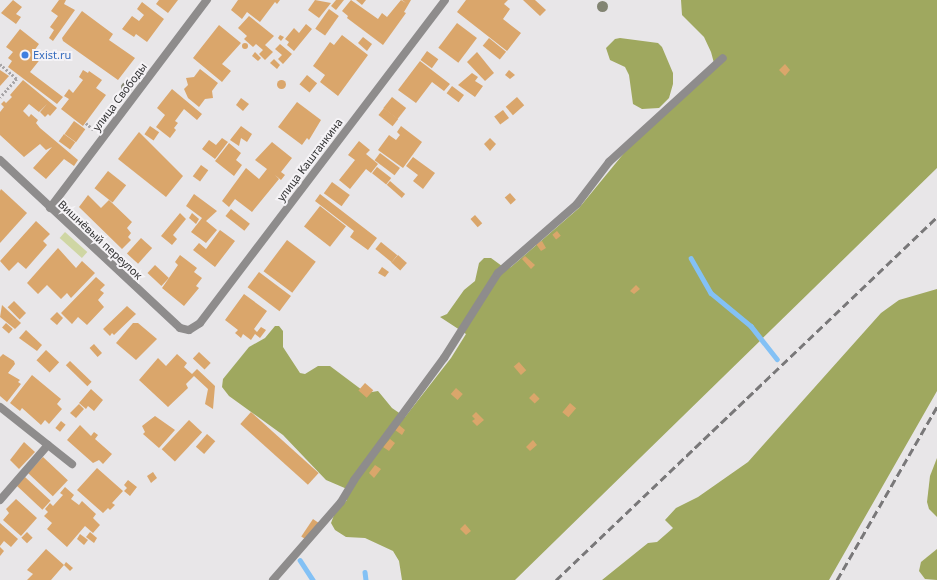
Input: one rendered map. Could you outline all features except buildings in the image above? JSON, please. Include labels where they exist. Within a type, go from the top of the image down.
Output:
[{"type":"street","name":"улица Свободы","points":[[50,208],[207,0]]},
{"type":"street","name":"улица Каштанкина","points":[[189,330],[200,324],[445,0]]},
{"type":"street","points":[[272,580],[341,502],[354,480],[444,358],[498,273],[577,204],[609,162],[723,58]]},
{"type":"street","name":"Вишнёвый переулок","points":[[0,160],[180,328],[189,330]]},
{"type":"street","points":[[0,407],[72,464]]},
{"type":"street","points":[[0,500],[48,445]]},
{"type":"path","points":[[0,64],[17,79],[0,98]]},
{"type":"green space","points":[[681,0],[937,0],[937,168],[515,580],[402,580],[399,561],[393,551],[365,538],[346,537],[335,530],[331,523],[334,515],[347,500],[347,489],[326,480],[283,435],[229,396],[222,387],[223,379],[249,347],[265,338],[275,326],[279,326],[283,331],[283,347],[300,373],[305,374],[318,366],[330,366],[366,393],[378,391],[392,408],[405,417],[451,358],[466,334],[440,317],[447,314],[464,290],[475,281],[479,263],[484,258],[491,258],[506,269],[511,267],[579,208],[629,147],[709,75],[714,63],[711,52],[704,37],[682,15]]},
{"type":"green space","points":[[620,38],[658,43],[662,47],[673,73],[673,84],[669,98],[659,108],[642,109],[633,104],[629,75],[625,67],[610,60],[606,48],[615,39]]},
{"type":"green space","points":[[65,232],[87,252],[82,258],[60,238]]},
{"type":"green space","points":[[937,289],[937,391],[829,580],[602,580],[648,543],[657,542],[673,528],[665,520],[676,508],[698,497],[748,462],[881,313],[899,300]]},
{"type":"green space","points":[[937,458],[937,517],[929,509],[927,502],[930,476]]},
{"type":"green space","points":[[937,549],[937,580],[925,579],[919,571],[921,562]]},
{"type":"waterway","points":[[691,258],[711,293],[751,326],[777,359]]},
{"type":"waterway","points":[[300,560],[313,580]]},
{"type":"waterway","points":[[365,572],[366,580]]},
{"type":"railway","points":[[556,580],[937,217]]},
{"type":"railway","points":[[837,580],[937,407]]},
{"type":"place","name":"Exist.ru","points":[[25,55]]}]
